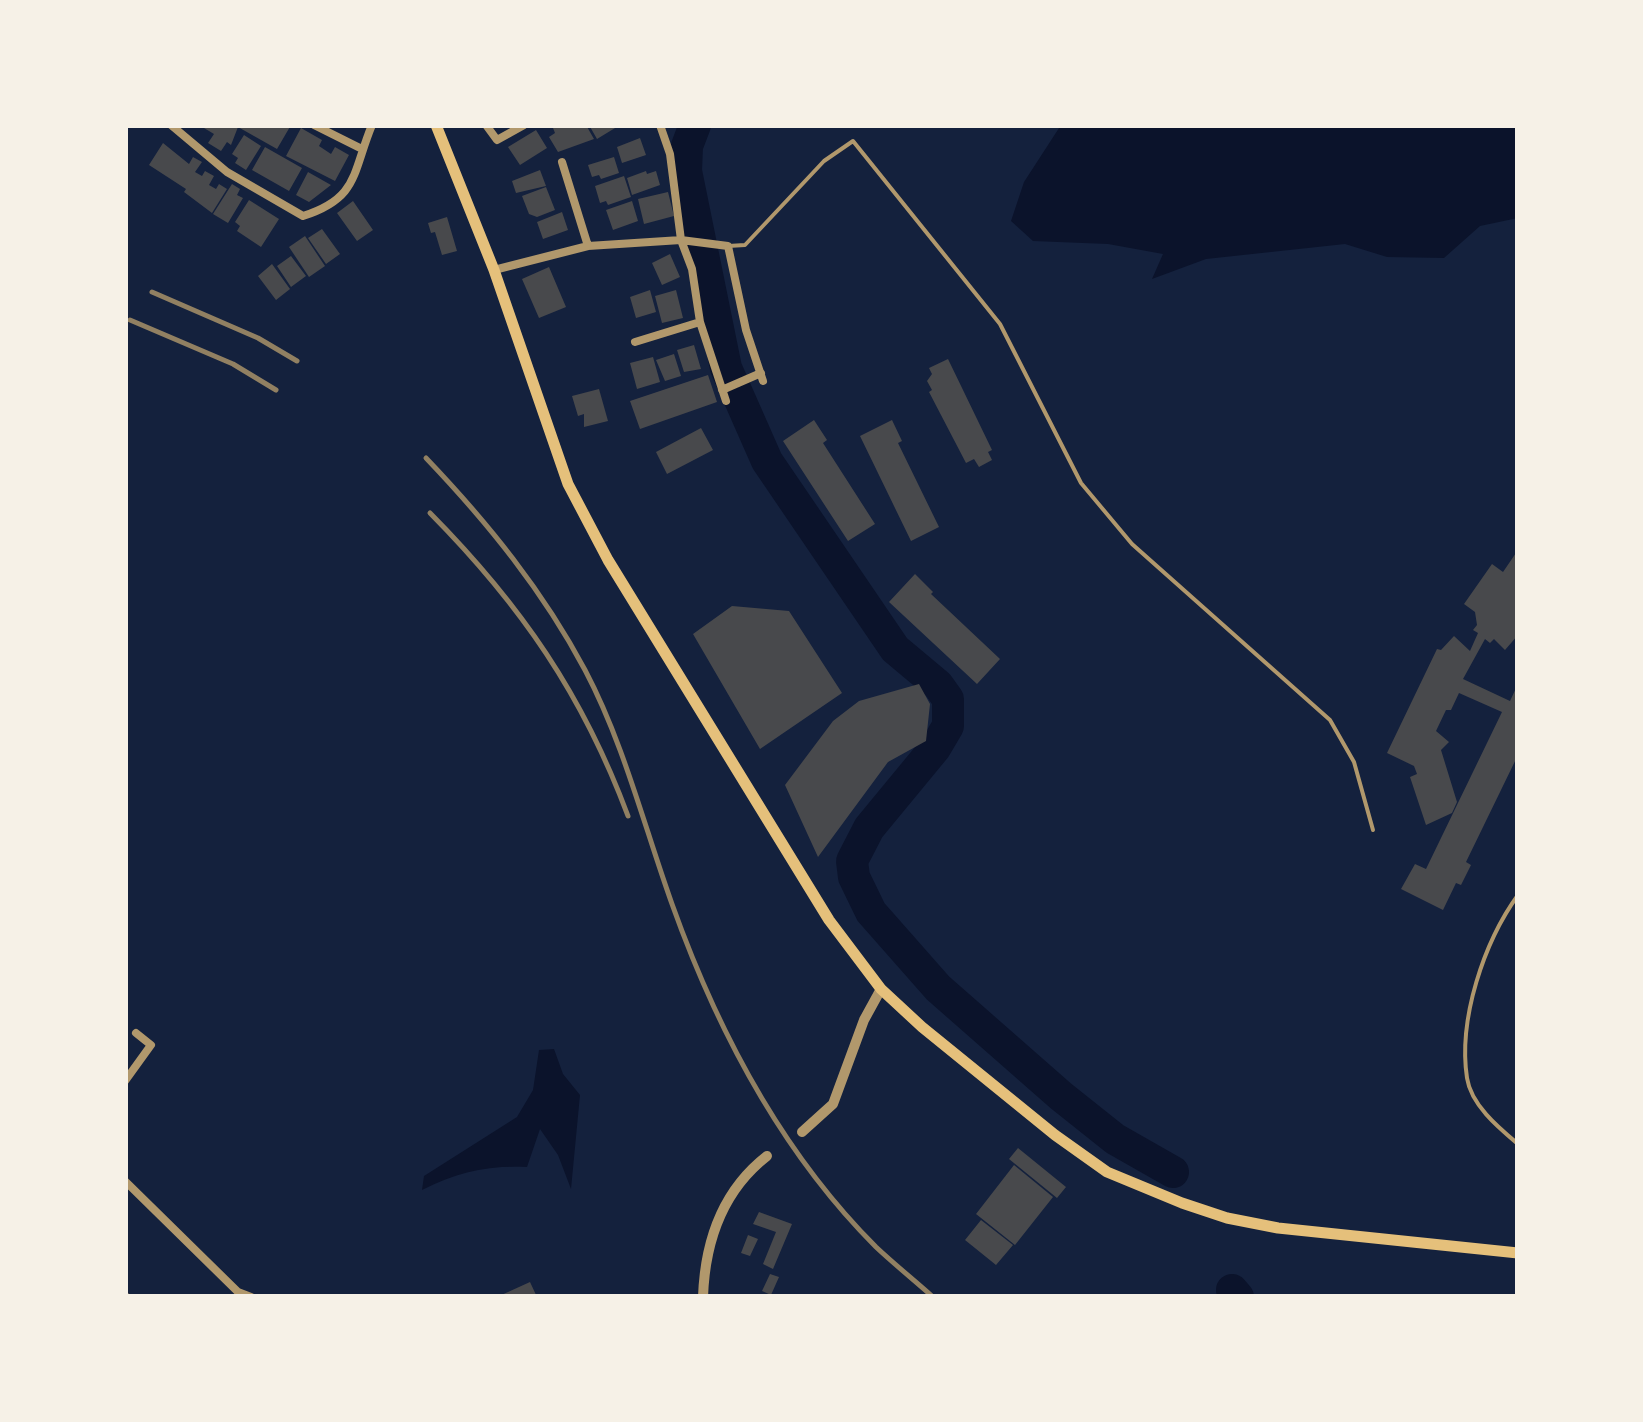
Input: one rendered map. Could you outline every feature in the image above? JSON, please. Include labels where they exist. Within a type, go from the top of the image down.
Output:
[{"type":"main road","points":[[436,125],[494,270],[568,484],[608,560],[828,920],[881,989],[925,1029],[1094,1163],[1182,1204],[1278,1228],[1518,1253]]},
{"type":"street","points":[[172,125],[227,172],[303,216],[328,208],[351,187],[372,125]]},
{"type":"street","points":[[314,125],[362,149]]},
{"type":"street","points":[[486,125],[497,140],[524,125]]},
{"type":"street","points":[[660,125],[670,154],[700,322],[726,401]]},
{"type":"street","points":[[562,162],[588,246]]},
{"type":"street","points":[[494,270],[588,246],[684,241],[728,246],[746,330],[762,377],[722,390]]},
{"type":"street","points":[[635,342],[700,322]]},
{"type":"street","points":[[802,1132],[833,1104],[864,1020],[881,989]]},
{"type":"street","points":[[125,1080],[151,1045],[136,1033]]},
{"type":"street","points":[[703,1297],[714,1228],[733,1191],[767,1156]]},
{"type":"street","points":[[125,1181],[238,1292],[251,1297]]},
{"type":"lane","points":[[728,246],[745,245],[824,162],[853,142],[1000,324],[1081,484],[1132,544],[1330,720],[1354,762],[1372,830]]},
{"type":"lane","points":[[1518,894],[1498,923],[1474,986],[1467,1081],[1490,1121],[1518,1144]]},
{"type":"water","points":[[1061,125],[1518,125],[1518,218],[1480,226],[1444,258],[1387,257],[1345,244],[1206,259],[1152,279],[1163,254],[1108,244],[1033,241],[1011,221],[1024,182]]},
{"type":"water","points":[[554,1049],[563,1074],[580,1095],[571,1189],[558,1155],[540,1129],[527,1167],[473,1171],[422,1190],[424,1176],[517,1117],[533,1090],[539,1050]]},
{"type":"building","points":[[199,125],[291,125],[277,149],[238,127],[231,145],[227,142],[221,151],[208,143],[214,134]]},
{"type":"building","points":[[586,125],[594,139],[558,152],[549,137],[555,133],[553,128]]},
{"type":"building","points":[[589,125],[620,125],[597,139]]},
{"type":"building","points":[[301,128],[322,140],[319,146],[331,154],[335,147],[349,155],[335,181],[286,156]]},
{"type":"building","points":[[536,130],[547,148],[520,165],[508,147]]},
{"type":"building","points":[[244,135],[261,146],[246,170],[235,163],[238,158],[232,154]]},
{"type":"building","points":[[640,138],[646,155],[622,163],[617,147]]},
{"type":"building","points":[[163,143],[189,164],[193,157],[202,162],[195,172],[202,176],[205,171],[214,176],[209,185],[216,189],[219,184],[227,189],[212,213],[184,192],[186,189],[149,165]]},
{"type":"building","points":[[265,147],[302,168],[289,191],[252,170]]},
{"type":"building","points":[[614,157],[619,173],[601,179],[599,175],[592,177],[588,165]]},
{"type":"building","points":[[540,170],[546,186],[516,193],[512,181]]},
{"type":"building","points":[[656,171],[660,185],[632,195],[627,178]]},
{"type":"building","points":[[308,172],[331,185],[309,202],[296,195]]},
{"type":"building","points":[[624,176],[631,197],[608,205],[606,201],[600,203],[595,186]]},
{"type":"building","points":[[232,184],[240,189],[237,195],[243,198],[228,223],[213,214]]},
{"type":"building","points":[[546,187],[555,210],[537,217],[529,214],[522,196]]},
{"type":"building","points":[[668,192],[674,216],[644,224],[638,199]]},
{"type":"building","points":[[249,200],[279,219],[261,247],[237,231],[240,226],[235,222]]},
{"type":"building","points":[[353,201],[373,230],[357,241],[337,213]]},
{"type":"building","points":[[632,201],[638,221],[613,230],[606,210]]},
{"type":"building","points":[[562,212],[568,230],[543,239],[537,222]]},
{"type":"building","points":[[447,217],[457,251],[442,255],[428,223]]},
{"type":"building","points":[[322,229],[340,254],[326,264],[308,238]]},
{"type":"building","points":[[305,236],[325,266],[309,277],[289,247]]},
{"type":"building","points":[[670,254],[680,277],[662,285],[652,263]]},
{"type":"building","points":[[291,256],[306,276],[291,287],[277,266]]},
{"type":"building","points":[[272,264],[290,289],[276,300],[258,276]]},
{"type":"building","points":[[549,267],[566,307],[539,318],[522,279]]},
{"type":"building","points":[[650,290],[656,312],[636,318],[630,297]]},
{"type":"building","points":[[676,290],[683,318],[662,323],[655,296]]},
{"type":"building","points":[[694,345],[701,369],[684,372],[677,350]]},
{"type":"building","points":[[674,354],[681,376],[665,381],[656,360]]},
{"type":"building","points":[[653,357],[660,382],[637,389],[630,363]]},
{"type":"building","points":[[948,359],[992,450],[988,452],[992,460],[979,467],[974,459],[966,463],[929,392],[929,368]]},
{"type":"building","points":[[708,375],[717,402],[640,429],[630,401]]},
{"type":"building","points":[[599,389],[608,421],[584,427],[584,414],[578,416],[572,396]]},
{"type":"building","points":[[814,420],[827,440],[823,443],[875,524],[848,541],[783,441]]},
{"type":"building","points":[[892,420],[902,441],[898,443],[939,527],[911,541],[860,436]]},
{"type":"building","points":[[701,428],[713,450],[667,474],[656,452]]},
{"type":"building","points":[[1518,550],[1518,635],[1505,650],[1494,639],[1490,643],[1485,639],[1463,679],[1510,701],[1518,684],[1518,755],[1466,862],[1471,865],[1461,885],[1456,883],[1443,910],[1401,889],[1415,864],[1426,869],[1502,712],[1459,693],[1451,710],[1446,710],[1436,731],[1449,742],[1441,750],[1457,802],[1452,813],[1426,825],[1410,777],[1417,774],[1414,766],[1387,753],[1437,649],[1441,650],[1454,636],[1470,651],[1478,633],[1473,630],[1477,625],[1475,612],[1464,604],[1492,564],[1503,572]]},
{"type":"building","points":[[915,574],[1000,659],[977,684],[889,602]]},
{"type":"building","points":[[732,606],[789,611],[842,693],[760,749],[693,634]]},
{"type":"building","points":[[919,684],[930,704],[926,741],[888,762],[818,857],[785,785],[833,721],[859,701]]},
{"type":"building","points":[[1018,1148],[1066,1187],[1057,1198],[1009,1159]]},
{"type":"building","points":[[1014,1165],[1053,1197],[1015,1245],[976,1214]]},
{"type":"building","points":[[759,1212],[792,1224],[773,1269],[763,1264],[776,1232],[753,1224]]},
{"type":"building","points":[[981,1220],[1013,1245],[996,1265],[965,1240]]},
{"type":"building","points":[[748,1235],[758,1239],[750,1256],[741,1253]]},
{"type":"building","points":[[770,1274],[779,1277],[771,1295],[762,1291]]},
{"type":"building","points":[[530,1282],[537,1297],[497,1297]]},
{"type":"waterway","points":[[695,125],[687,146],[686,171],[726,368],[767,461],[895,649],[938,685],[948,699],[948,726],[935,748],[869,828],[852,861],[854,877],[871,912],[938,988],[1115,1139],[1173,1172]]},
{"type":"waterway","points":[[1232,1290],[1238,1297]]},
{"type":"railway","points":[[152,292],[258,338],[297,361]]},
{"type":"railway","points":[[130,320],[233,364],[276,390]]},
{"type":"railway","points":[[426,458],[513,559],[585,670],[622,756],[690,951],[755,1087],[810,1171],[842,1210],[876,1247],[933,1297]]},
{"type":"railway","points":[[430,513],[493,582],[546,654],[591,731],[628,816]]}]
